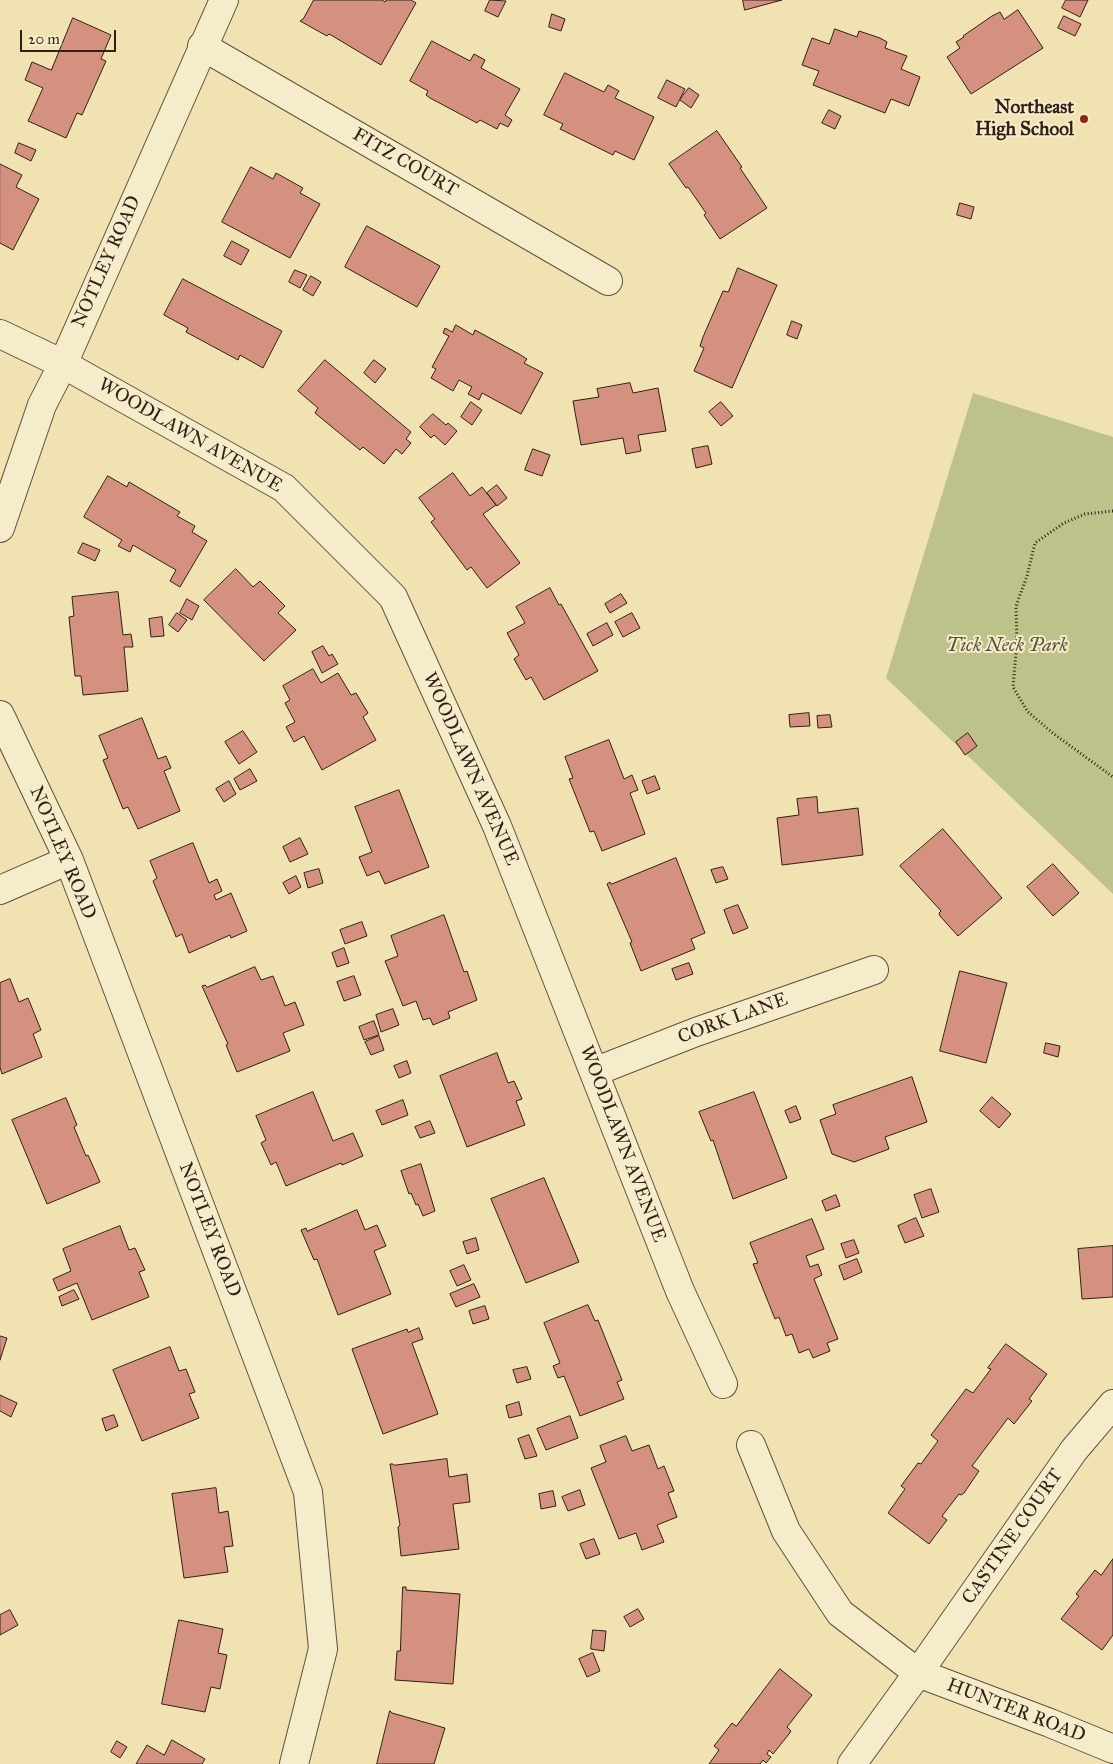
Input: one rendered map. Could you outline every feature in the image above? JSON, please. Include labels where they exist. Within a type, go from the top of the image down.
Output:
[{"type":"street","name":"NOTLEY ROAD","points":[[0,528],[42,405],[63,364],[202,46],[224,0]]},
{"type":"street","name":"FITZ COURT","points":[[202,46],[608,281]]},
{"type":"street","name":"WOODLAWN AVENUE","points":[[0,334],[63,364],[284,488],[393,597],[497,826],[680,1291],[724,1384]]},
{"type":"street","name":"NOTLEY ROAD","points":[[0,715],[68,860],[308,1492],[323,1650],[294,1764]]},
{"type":"street","points":[[0,890],[68,860]]},
{"type":"street","name":"CORK LANE","points":[[594,1072],[696,1032],[874,970]]},
{"type":"street","name":"CASTINE COURT","points":[[852,1764],[1074,1450],[1113,1404]]},
{"type":"street","points":[[751,1444],[786,1531],[840,1613],[918,1673]]},
{"type":"street","name":"HUNTER ROAD","points":[[918,1673],[1113,1749]]},
{"type":"path","points":[[1113,511],[1085,514],[1064,523],[1035,543],[1027,576],[1016,606],[1017,642],[1013,687],[1028,712],[1054,734],[1113,777]]},
{"type":"green space","name":"Tick Neck Park","points":[[973,393],[1113,437],[1113,894],[886,678]]},
{"type":"building","points":[[314,0],[382,0],[385,2],[386,0],[411,0],[416,3],[381,65],[331,35],[327,36],[300,21]]},
{"type":"building","points":[[490,0],[506,1],[498,17],[485,11]]},
{"type":"building","points":[[743,0],[782,0],[745,10]]},
{"type":"building","points":[[1066,0],[1088,0],[1080,17],[1062,8]]},
{"type":"building","points":[[1018,10],[1043,48],[971,94],[947,57],[960,48],[956,42],[992,16],[1000,12],[1004,19]]},
{"type":"building","points":[[552,14],[565,19],[561,31],[549,27]]},
{"type":"building","points":[[1064,16],[1081,24],[1075,36],[1058,28]]},
{"type":"building","points":[[73,18],[111,35],[101,59],[106,61],[82,115],[77,113],[66,138],[28,121],[43,88],[25,80],[32,62],[51,70]]},
{"type":"building","points":[[835,29],[857,37],[859,31],[880,38],[887,42],[885,48],[907,56],[901,69],[920,77],[909,106],[891,99],[885,113],[813,85],[819,71],[802,65],[812,38],[829,44]]},
{"type":"building","points":[[432,41],[470,61],[474,54],[485,60],[481,68],[520,89],[505,115],[512,120],[508,127],[500,123],[497,129],[480,120],[477,123],[430,98],[426,95],[428,91],[410,81]]},
{"type":"building","points":[[565,73],[604,92],[608,85],[619,91],[615,98],[654,117],[634,160],[615,151],[613,155],[560,129],[563,124],[544,115]]},
{"type":"building","points":[[667,80],[685,89],[676,107],[658,98]]},
{"type":"building","points":[[689,88],[699,95],[691,108],[680,100]]},
{"type":"building","points":[[829,110],[841,116],[835,129],[822,123]]},
{"type":"building","points":[[717,131],[767,208],[720,239],[704,215],[706,213],[669,164]]},
{"type":"building","points":[[19,143],[36,150],[31,161],[15,153]]},
{"type":"building","points":[[0,164],[22,175],[16,187],[39,199],[13,250],[0,243]]},
{"type":"building","points":[[251,167],[273,179],[276,173],[303,188],[300,193],[320,204],[290,258],[222,222]]},
{"type":"building","points":[[960,203],[974,207],[971,219],[957,215]]},
{"type":"building","points":[[367,226],[440,266],[417,307],[345,267]]},
{"type":"building","points":[[232,241],[249,250],[241,265],[224,256]]},
{"type":"building","points":[[738,268],[777,285],[732,388],[694,371],[704,348],[700,346],[703,337],[723,291],[728,292]]},
{"type":"building","points":[[295,270],[307,275],[300,288],[289,282]]},
{"type":"building","points":[[311,276],[321,282],[313,296],[303,290]]},
{"type":"building","points":[[183,279],[282,331],[263,368],[240,355],[238,360],[186,332],[188,328],[164,315]]},
{"type":"building","points":[[792,321],[802,325],[797,339],[787,335]]},
{"type":"building","points":[[456,325],[473,335],[475,330],[519,354],[527,359],[524,363],[543,373],[521,414],[482,393],[479,400],[468,394],[472,387],[459,380],[453,391],[431,378],[436,369],[432,367],[449,336],[443,333],[445,328],[452,332]]},
{"type":"building","points":[[325,360],[411,432],[406,439],[411,443],[402,454],[396,449],[384,464],[363,447],[360,450],[315,413],[318,408],[298,391]]},
{"type":"building","points":[[374,360],[386,369],[375,383],[364,373]]},
{"type":"building","points":[[630,383],[633,393],[658,388],[666,431],[638,435],[641,451],[626,454],[623,438],[581,445],[573,401],[599,397],[597,389]]},
{"type":"building","points":[[471,402],[482,410],[472,425],[461,417]]},
{"type":"building","points":[[721,402],[733,416],[721,426],[709,412]]},
{"type":"building","points":[[433,414],[457,431],[445,445],[434,435],[431,438],[420,427]]},
{"type":"building","points":[[708,446],[712,464],[696,468],[692,449]]},
{"type":"building","points":[[533,449],[550,455],[542,476],[525,470]]},
{"type":"building","points":[[453,473],[470,496],[482,487],[496,505],[483,514],[520,563],[487,588],[471,567],[467,570],[431,522],[435,519],[419,498]]},
{"type":"building","points":[[108,476],[127,487],[129,482],[180,512],[177,516],[195,526],[192,532],[207,541],[180,587],[170,581],[176,570],[133,545],[130,552],[118,546],[122,540],[84,517]]},
{"type":"building","points":[[497,485],[507,498],[497,506],[487,493]]},
{"type":"building","points":[[83,543],[100,550],[95,561],[78,553]]},
{"type":"building","points":[[236,569],[253,587],[260,581],[285,606],[278,613],[296,630],[264,661],[204,600]]},
{"type":"building","points":[[550,588],[559,605],[561,604],[598,671],[544,700],[531,677],[526,680],[514,659],[519,655],[507,633],[525,623],[516,607]]},
{"type":"building","points":[[118,592],[123,635],[131,634],[133,647],[124,647],[128,691],[83,695],[81,676],[75,676],[69,617],[74,616],[72,597]]},
{"type":"building","points":[[621,594],[627,603],[610,613],[605,604]]},
{"type":"building","points":[[187,599],[199,606],[192,620],[180,613]]},
{"type":"building","points":[[177,613],[187,620],[178,632],[169,625]]},
{"type":"building","points":[[632,613],[640,628],[623,637],[615,622]]},
{"type":"building","points":[[162,617],[164,636],[151,637],[149,619]]},
{"type":"building","points":[[607,623],[613,635],[593,646],[587,634]]},
{"type":"building","points":[[323,646],[329,656],[332,654],[338,664],[322,673],[312,652]]},
{"type":"building","points":[[313,669],[321,683],[338,673],[351,695],[356,693],[368,713],[363,717],[376,740],[322,770],[304,736],[294,742],[286,727],[295,722],[285,703],[290,700],[283,686]]},
{"type":"building","points":[[809,713],[810,726],[790,727],[789,715]]},
{"type":"building","points":[[830,715],[832,727],[818,728],[817,716]]},
{"type":"building","points":[[142,718],[158,759],[166,756],[171,768],[164,771],[180,811],[138,829],[128,807],[123,809],[103,760],[108,758],[99,736]]},
{"type":"building","points":[[243,731],[257,752],[239,764],[225,742]]},
{"type":"building","points":[[968,733],[977,746],[965,755],[956,742]]},
{"type":"building","points":[[609,740],[624,779],[632,775],[638,790],[630,793],[645,834],[602,851],[594,831],[590,832],[569,779],[573,778],[565,757]]},
{"type":"building","points":[[250,769],[257,781],[240,790],[234,779]]},
{"type":"building","points":[[655,776],[660,789],[647,794],[642,781]]},
{"type":"building","points":[[229,781],[236,794],[224,802],[216,789]]},
{"type":"building","points":[[399,790],[429,867],[385,884],[379,871],[367,876],[359,857],[372,852],[355,807]]},
{"type":"building","points":[[817,797],[818,813],[858,808],[863,855],[782,865],[777,818],[799,815],[797,799]]},
{"type":"building","points":[[943,829],[1002,898],[958,936],[940,916],[939,913],[941,911],[900,866]]},
{"type":"building","points":[[300,838],[308,854],[290,862],[283,847]]},
{"type":"building","points":[[193,843],[209,883],[217,879],[222,891],[214,895],[216,900],[231,893],[247,931],[231,938],[230,935],[189,953],[182,934],[176,937],[153,881],[157,878],[150,861]]},
{"type":"building","points":[[676,858],[705,933],[691,939],[695,949],[641,971],[630,943],[632,942],[607,884]]},
{"type":"building","points":[[1053,864],[1079,893],[1053,916],[1027,887]]},
{"type":"building","points":[[723,867],[728,879],[716,883],[711,870]]},
{"type":"building","points":[[319,869],[323,883],[308,888],[304,873]]},
{"type":"building","points":[[296,876],[301,887],[289,894],[283,883]]},
{"type":"building","points":[[738,905],[748,928],[733,934],[724,910]]},
{"type":"building","points":[[444,915],[464,972],[467,971],[477,1000],[448,1012],[450,1018],[433,1025],[430,1018],[423,1020],[416,1001],[403,1006],[385,961],[398,956],[391,936]]},
{"type":"building","points":[[362,922],[367,936],[345,944],[340,930]]},
{"type":"building","points":[[344,948],[349,963],[337,967],[332,953]]},
{"type":"building","points":[[689,963],[693,974],[676,980],[672,969]]},
{"type":"building","points":[[255,967],[261,980],[273,976],[285,1006],[295,1002],[304,1025],[283,1033],[290,1051],[237,1072],[226,1045],[228,1044],[202,986],[205,985],[207,987]]},
{"type":"building","points":[[960,971],[1007,983],[986,1063],[940,1051]]},
{"type":"building","points":[[354,976],[361,995],[344,1001],[337,982]]},
{"type":"building","points":[[10,979],[19,1002],[28,998],[41,1030],[33,1034],[42,1057],[2,1074],[0,1067],[0,983]]},
{"type":"building","points":[[393,1009],[399,1025],[381,1032],[376,1015]]},
{"type":"building","points":[[374,1021],[379,1035],[364,1040],[359,1027]]},
{"type":"building","points":[[379,1036],[384,1050],[371,1055],[365,1042]]},
{"type":"building","points":[[1046,1043],[1060,1046],[1058,1057],[1044,1053]]},
{"type":"building","points":[[497,1053],[508,1083],[514,1081],[522,1099],[516,1101],[525,1125],[467,1147],[440,1076]]},
{"type":"building","points":[[407,1061],[411,1073],[399,1078],[394,1066]]},
{"type":"building","points":[[912,1077],[927,1122],[885,1137],[889,1149],[854,1162],[832,1154],[820,1120],[836,1114],[833,1105]]},
{"type":"building","points":[[313,1092],[333,1141],[353,1133],[363,1156],[286,1186],[276,1162],[271,1165],[261,1143],[266,1140],[256,1116]]},
{"type":"building","points":[[754,1092],[787,1178],[733,1199],[713,1140],[711,1141],[699,1112]]},
{"type":"building","points":[[992,1097],[1011,1114],[999,1128],[980,1111]]},
{"type":"building","points":[[66,1098],[77,1125],[74,1127],[86,1156],[88,1155],[100,1182],[47,1204],[12,1120]]},
{"type":"building","points":[[403,1100],[408,1115],[382,1125],[376,1111]]},
{"type":"building","points":[[796,1106],[801,1119],[790,1123],[785,1111]]},
{"type":"building","points":[[430,1121],[435,1133],[420,1138],[415,1127]]},
{"type":"building","points":[[421,1164],[435,1211],[423,1216],[411,1193],[409,1194],[401,1171]]},
{"type":"building","points":[[544,1178],[579,1262],[526,1283],[491,1199]]},
{"type":"building","points":[[931,1189],[939,1212],[922,1218],[914,1195]]},
{"type":"building","points":[[836,1195],[840,1206],[826,1211],[822,1201]]},
{"type":"building","points":[[357,1210],[365,1230],[377,1225],[386,1246],[374,1251],[391,1294],[338,1315],[317,1259],[314,1260],[301,1230],[306,1228],[307,1231]]},
{"type":"building","points":[[916,1218],[924,1236],[905,1243],[898,1226]]},
{"type":"building","points":[[812,1219],[824,1249],[806,1256],[810,1267],[818,1264],[822,1275],[814,1279],[838,1339],[827,1343],[830,1351],[813,1358],[809,1349],[799,1353],[792,1334],[786,1336],[779,1317],[775,1319],[753,1264],[758,1263],[750,1243]]},
{"type":"building","points":[[120,1226],[129,1250],[135,1248],[145,1270],[139,1272],[149,1297],[92,1320],[77,1283],[58,1291],[53,1279],[71,1271],[63,1249]]},
{"type":"building","points":[[476,1238],[479,1250],[467,1254],[463,1242]]},
{"type":"building","points":[[854,1240],[859,1253],[846,1258],[841,1244]]},
{"type":"building","points":[[1113,1246],[1113,1297],[1082,1299],[1078,1249]]},
{"type":"building","points":[[857,1259],[862,1272],[844,1280],[839,1266]]},
{"type":"building","points":[[464,1265],[471,1280],[457,1286],[450,1271]]},
{"type":"building","points":[[474,1284],[480,1297],[456,1307],[450,1294]]},
{"type":"building","points":[[74,1290],[79,1299],[62,1306],[59,1297]]},
{"type":"building","points":[[588,1305],[595,1321],[598,1320],[622,1380],[617,1382],[624,1399],[580,1416],[564,1376],[558,1378],[553,1366],[560,1363],[544,1323]]},
{"type":"building","points":[[485,1306],[489,1319],[473,1324],[469,1311]]},
{"type":"building","points":[[419,1328],[423,1339],[412,1343],[438,1414],[383,1434],[352,1349],[407,1329],[408,1332]]},
{"type":"building","points":[[0,1336],[7,1338],[0,1360]]},
{"type":"building","points":[[1006,1344],[1047,1374],[1029,1399],[1032,1401],[1014,1424],[1008,1418],[972,1466],[979,1471],[964,1493],[959,1494],[942,1516],[947,1520],[929,1544],[888,1513],[905,1489],[901,1486],[938,1441],[931,1435],[966,1389],[973,1393],[991,1369],[988,1368]]},
{"type":"building","points":[[170,1347],[179,1371],[186,1369],[195,1392],[189,1394],[199,1418],[142,1441],[113,1370]]},
{"type":"building","points":[[527,1367],[531,1379],[517,1383],[513,1370]]},
{"type":"building","points":[[0,1395],[17,1403],[11,1417],[0,1411]]},
{"type":"building","points":[[519,1402],[522,1415],[509,1418],[506,1406]]},
{"type":"building","points":[[114,1415],[118,1426],[106,1431],[102,1419]]},
{"type":"building","points":[[570,1416],[578,1438],[546,1450],[537,1429]]},
{"type":"building","points":[[529,1435],[537,1456],[525,1459],[518,1439]]},
{"type":"building","points":[[626,1436],[632,1451],[649,1445],[658,1469],[664,1466],[674,1491],[668,1493],[677,1517],[657,1525],[664,1542],[642,1550],[636,1533],[619,1539],[591,1468],[606,1462],[600,1446]]},
{"type":"building","points":[[447,1459],[449,1477],[467,1474],[470,1502],[453,1504],[459,1549],[401,1556],[398,1527],[400,1525],[390,1464]]},
{"type":"building","points":[[216,1488],[219,1513],[228,1511],[233,1546],[224,1547],[228,1572],[184,1578],[172,1494]]},
{"type":"building","points":[[580,1490],[585,1505],[568,1511],[562,1497]]},
{"type":"building","points":[[553,1491],[556,1506],[541,1509],[539,1494]]},
{"type":"building","points":[[594,1539],[600,1554],[586,1559],[580,1544]]},
{"type":"building","points":[[1113,1559],[1113,1635],[1102,1650],[1061,1619],[1079,1596],[1076,1594],[1095,1570],[1101,1575]]},
{"type":"building","points":[[403,1587],[406,1587],[406,1590],[460,1594],[453,1684],[395,1680],[397,1651],[400,1651]]},
{"type":"building","points":[[638,1609],[644,1619],[630,1627],[624,1617]]},
{"type":"building","points":[[10,1610],[18,1625],[0,1635],[0,1615]]},
{"type":"building","points":[[179,1620],[223,1629],[218,1653],[227,1655],[220,1689],[211,1687],[205,1712],[162,1704]]},
{"type":"building","points":[[593,1630],[606,1631],[604,1651],[591,1649]]},
{"type":"building","points":[[593,1653],[600,1671],[587,1677],[579,1659]]},
{"type":"building","points":[[780,1669],[812,1695],[787,1727],[791,1731],[789,1734],[773,1754],[769,1750],[767,1754],[771,1757],[766,1763],[763,1760],[760,1764],[709,1764],[719,1750],[714,1746],[732,1723],[736,1726]]},
{"type":"building","points":[[390,1711],[445,1728],[434,1764],[377,1764]]},
{"type":"building","points":[[172,1740],[205,1759],[202,1764],[136,1764],[147,1745],[164,1755]]},
{"type":"building","points":[[117,1741],[127,1747],[120,1758],[111,1752]]},
{"type":"place","name":"Northeast High School","points":[[1084,119]]}]
